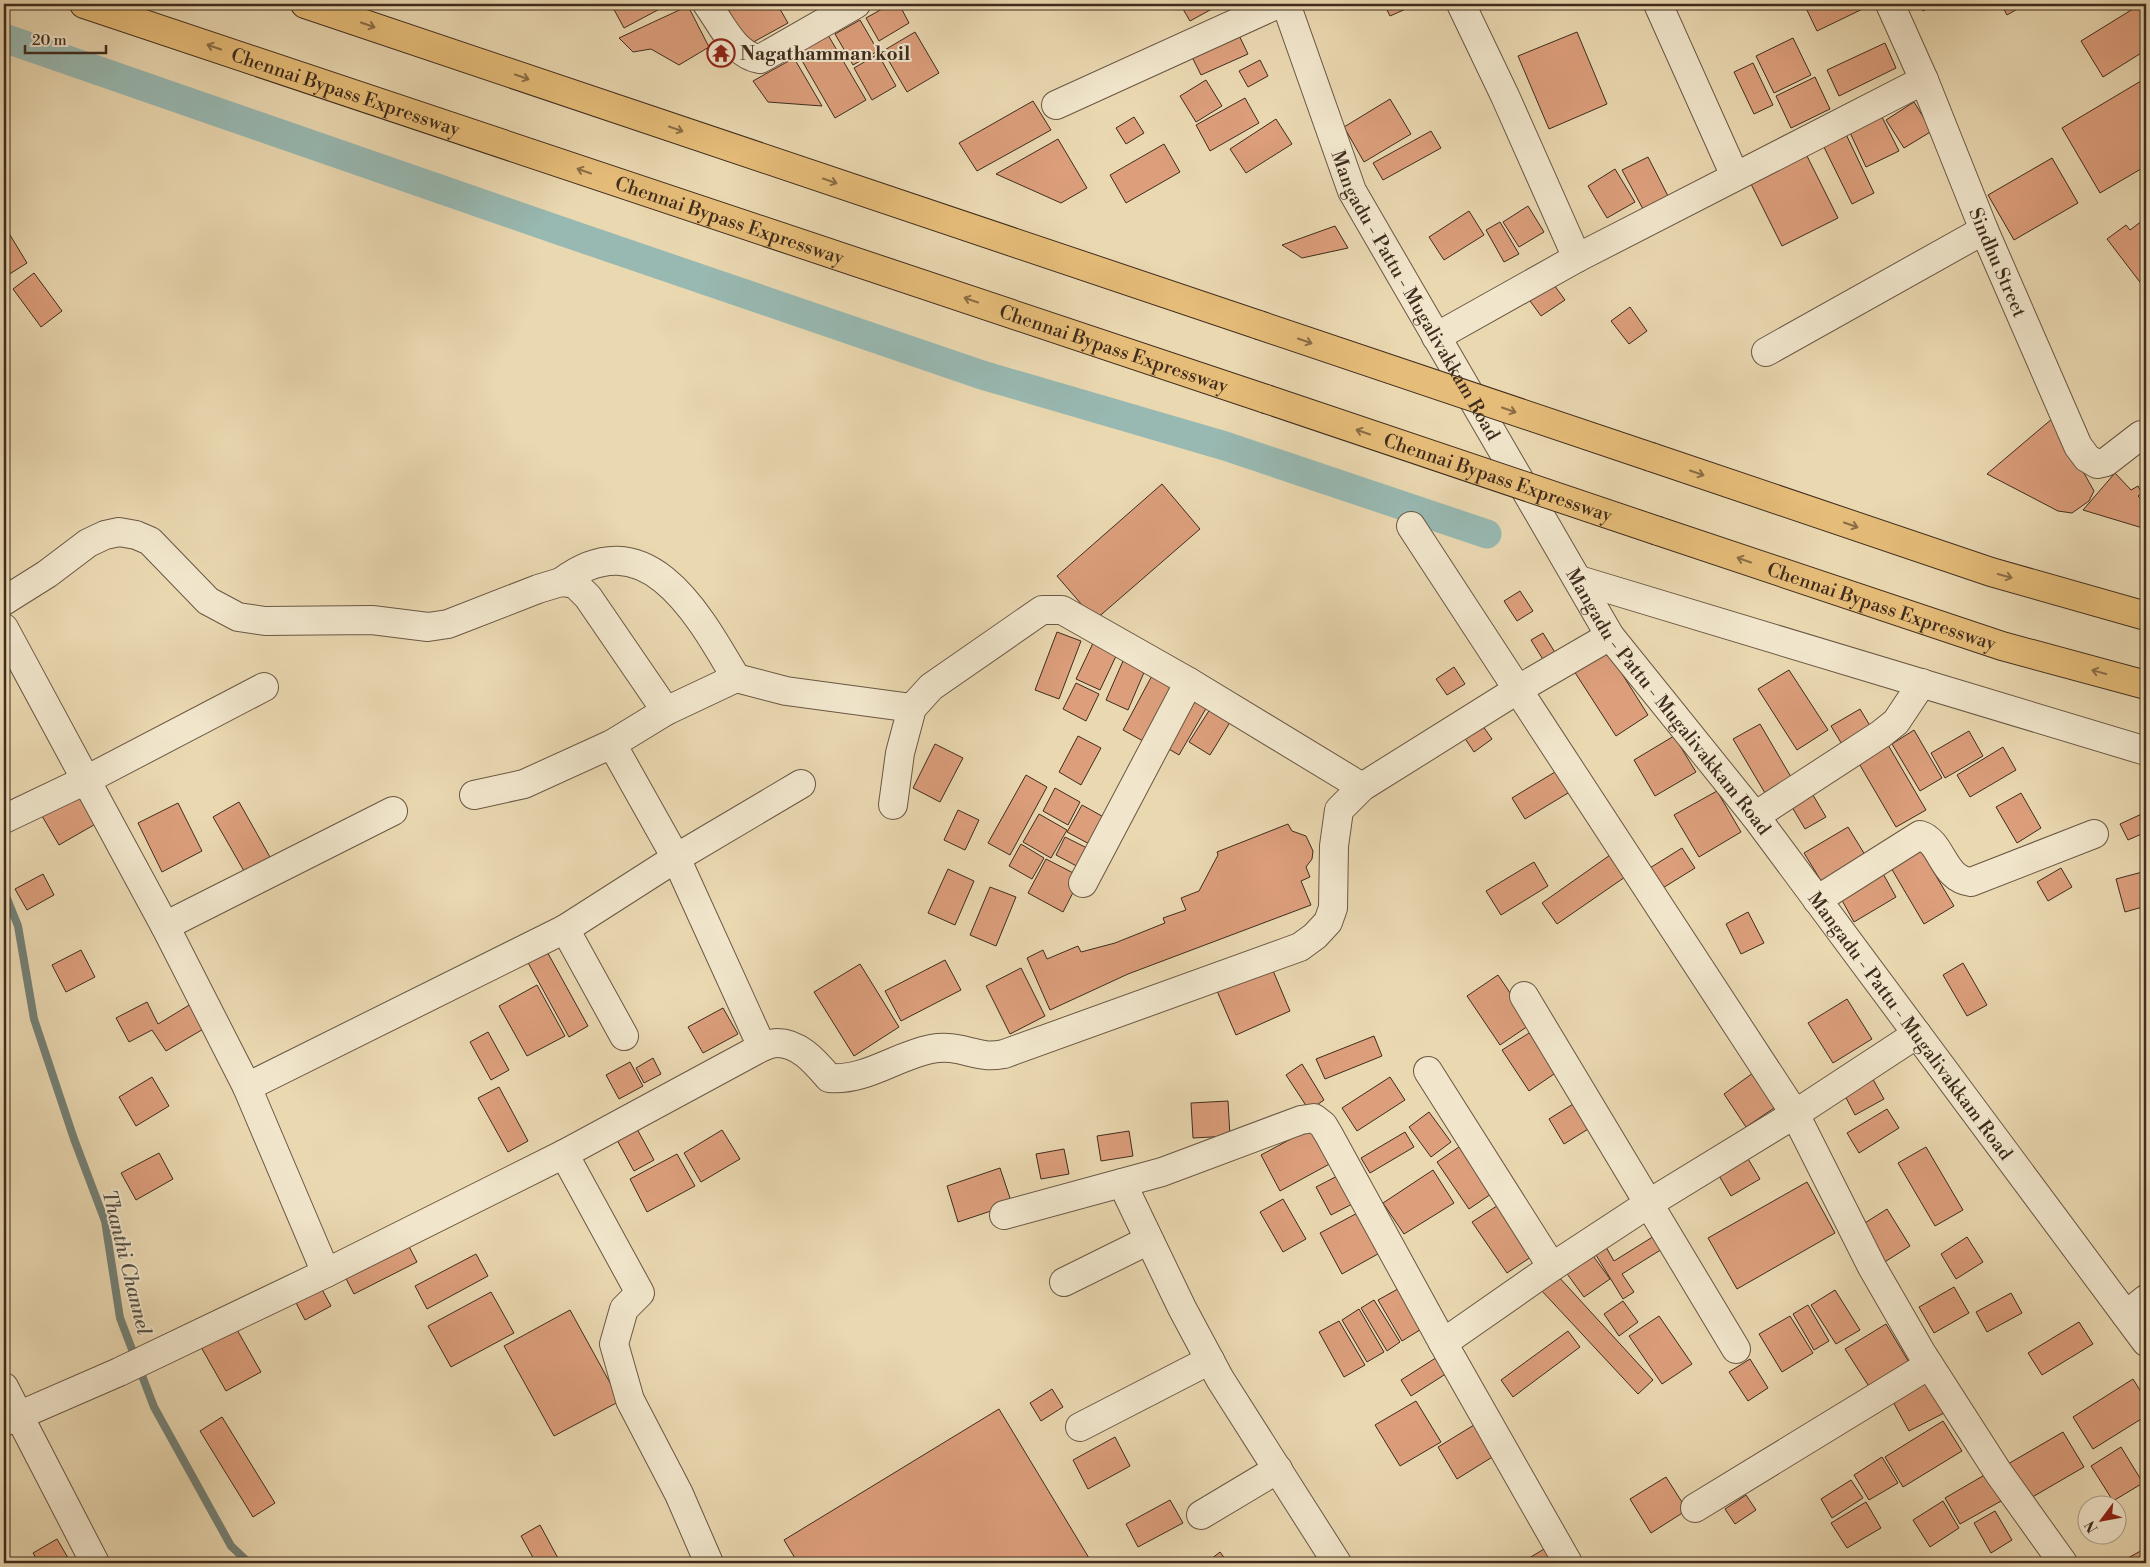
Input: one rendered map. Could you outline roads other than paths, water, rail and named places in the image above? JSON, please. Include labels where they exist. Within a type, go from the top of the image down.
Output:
[{"type":"highway","name":"Chennai Bypass Expressway","points":[[84,4],[2002,646],[2146,685]]},
{"type":"highway","points":[[305,4],[1991,572],[2146,616]]},
{"type":"street","points":[[707,4],[738,48],[750,58],[760,60],[856,4]]},
{"type":"street","points":[[1056,105],[1278,4]]},
{"type":"street","name":"Mangadu - Pattu - Mugalivakkam Road","points":[[1286,4],[1352,191],[1610,636],[1755,816],[1917,1034],[2136,1307],[2146,1342]]},
{"type":"street","points":[[1461,4],[1505,96],[1577,258]]},
{"type":"street","points":[[1658,4],[1735,176]]},
{"type":"street","name":"Sindhu Street","points":[[1890,4],[1924,80],[1984,230],[2078,446],[2087,458],[2097,464],[2106,462],[2141,435]]},
{"type":"street","points":[[1436,338],[1577,258],[1924,80]]},
{"type":"street","points":[[1766,352],[1984,230]]},
{"type":"street","points":[[1411,526],[1516,690],[1795,1114],[1872,1267],[1930,1365],[1998,1472],[2063,1563]]},
{"type":"street","points":[[4,601],[47,574],[88,543],[105,535],[119,532],[136,535],[150,541],[208,601],[238,616],[264,621],[372,620],[428,627],[448,624],[538,588],[561,582],[575,584],[588,597],[666,711]]},
{"type":"street","points":[[561,582],[576,570],[596,562],[615,560],[637,564],[650,571],[680,595],[704,624],[736,678]]},
{"type":"street","points":[[1579,580],[2146,751]]},
{"type":"street","points":[[893,806],[900,753],[912,708],[930,687],[1042,610],[1052,609],[1062,610],[1189,682],[1362,787]]},
{"type":"street","points":[[4,628],[165,926],[247,1088],[326,1273]]},
{"type":"street","points":[[10,1418],[151,1357],[326,1273],[564,1154],[762,1046],[778,1043],[799,1049],[829,1078],[840,1079],[857,1077],[911,1054],[930,1049],[947,1047],[986,1055],[1004,1054],[1300,947],[1315,936],[1328,922],[1333,908],[1334,846],[1339,810],[1362,787],[1516,690],[1610,636]]},
{"type":"street","points":[[474,795],[524,784],[612,744],[666,711],[736,678],[786,692],[912,708]]},
{"type":"street","points":[[1083,883],[1189,682]]},
{"type":"street","points":[[1755,816],[1896,722],[1922,683]]},
{"type":"street","points":[[4,819],[86,780],[264,687]]},
{"type":"street","points":[[612,744],[676,858],[762,1046]]},
{"type":"street","points":[[247,1088],[565,929],[676,858],[801,784]]},
{"type":"street","points":[[165,926],[393,811]]},
{"type":"street","points":[[1817,900],[1920,835],[1928,839],[1957,879],[1971,882],[2094,834]]},
{"type":"street","points":[[565,929],[624,1036]]},
{"type":"street","points":[[1524,996],[1736,1349]]},
{"type":"street","points":[[1443,1343],[1552,1267],[1648,1204],[1795,1114],[1917,1034]]},
{"type":"street","points":[[1428,1071],[1552,1267]]},
{"type":"street","points":[[1004,1215],[1162,1172],[1301,1120],[1314,1118],[1323,1125],[1443,1343],[1568,1563]]},
{"type":"street","points":[[564,1154],[640,1293],[624,1309],[614,1344],[630,1400],[679,1494],[709,1563]]},
{"type":"street","points":[[1122,1183],[1182,1308],[1210,1360],[1337,1563]]},
{"type":"street","points":[[1064,1282],[1149,1240]]},
{"type":"street","points":[[1080,1427],[1210,1360]]},
{"type":"street","points":[[1695,1508],[1930,1365]]},
{"type":"street","points":[[4,1388],[10,1418],[96,1563]]},
{"type":"street","points":[[1201,1516],[1278,1470]]},
{"type":"waterway","points":[[4,38],[982,375],[1225,446],[1487,534]]},
{"type":"waterway","name":"Thanthi Channel","points":[[4,891],[18,926],[34,1019],[74,1139],[105,1221],[120,1318],[154,1407],[231,1546],[249,1563]]},
{"type":"place","name":"Nagathamman koil","points":[[721,53]]}]
